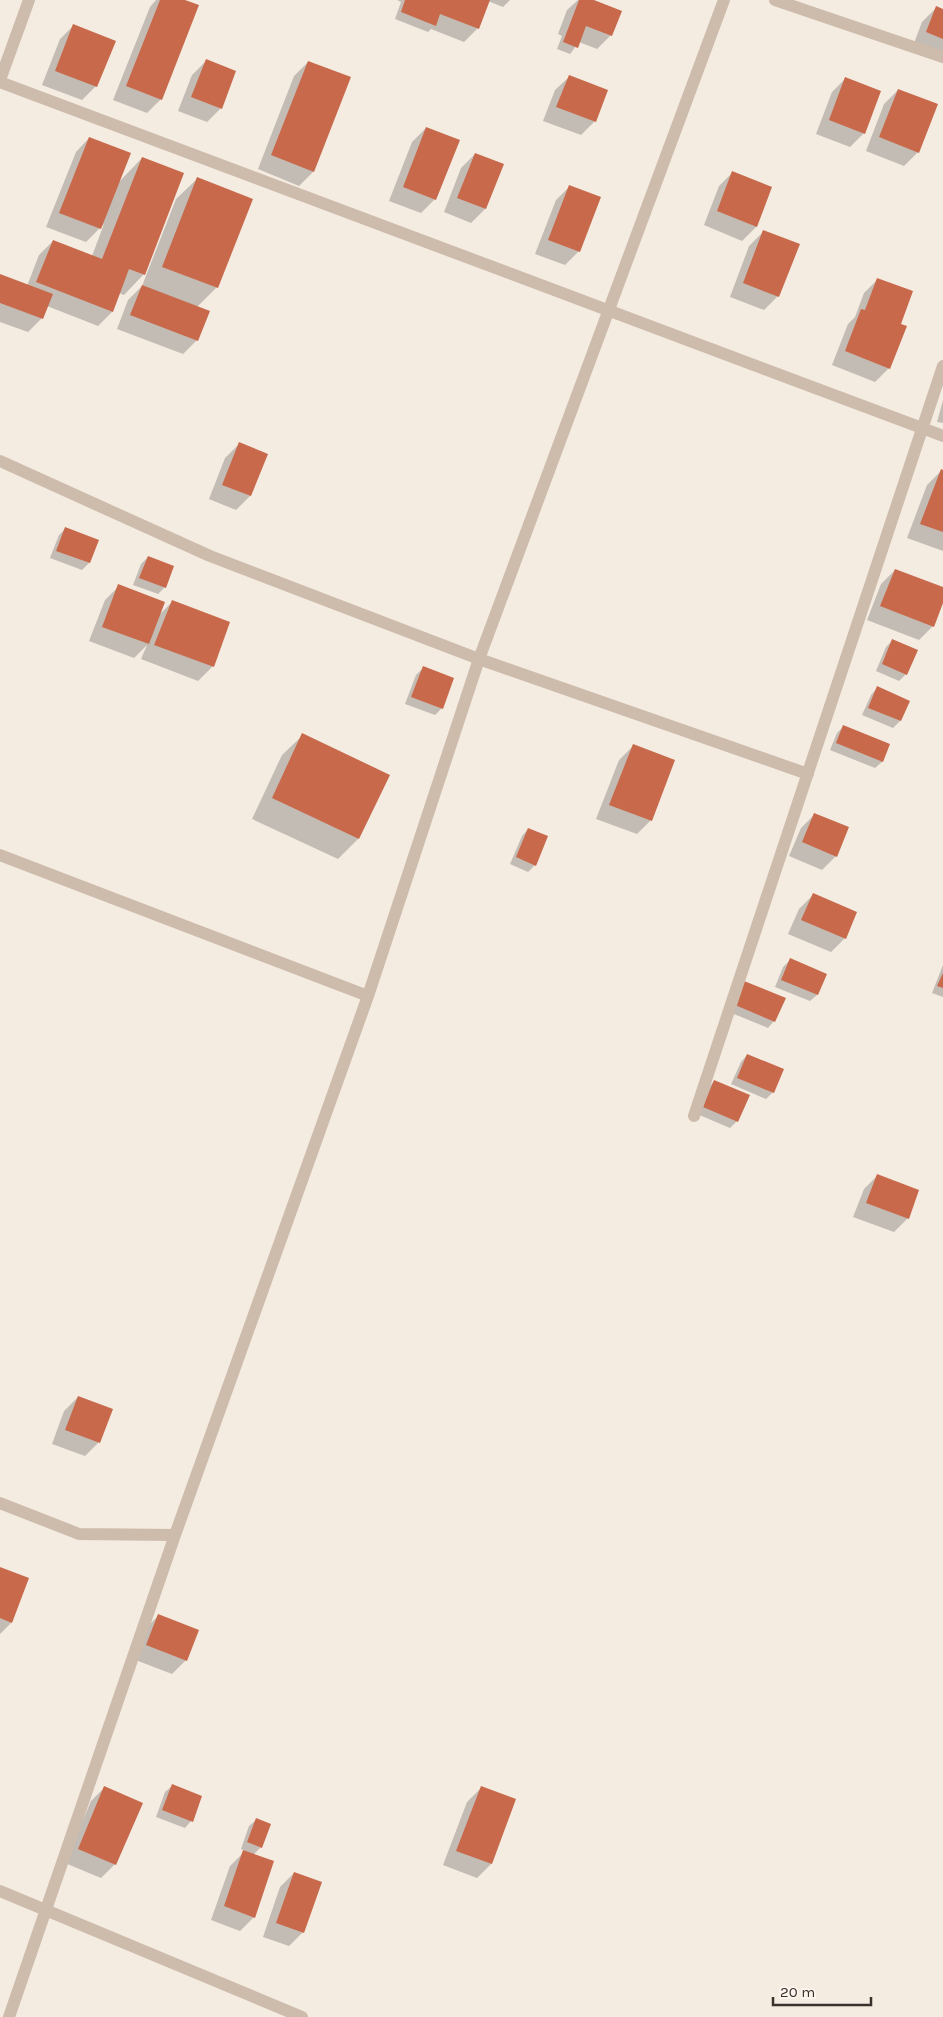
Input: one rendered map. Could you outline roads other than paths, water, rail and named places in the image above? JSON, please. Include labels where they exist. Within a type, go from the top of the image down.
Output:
[{"type":"street","points":[[29,0],[0,81],[922,430],[943,436]]},
{"type":"street","points":[[9,2017],[176,1535],[368,996],[479,659],[610,312],[724,0]]},
{"type":"street","points":[[775,0],[943,57]]},
{"type":"street","points":[[694,1116],[943,366]]},
{"type":"street","points":[[0,461],[210,556],[479,659],[808,774]]},
{"type":"street","points":[[0,855],[368,996]]},
{"type":"street","points":[[0,1502],[79,1534],[176,1535]]},
{"type":"street","points":[[0,1891],[302,2017]]}]
